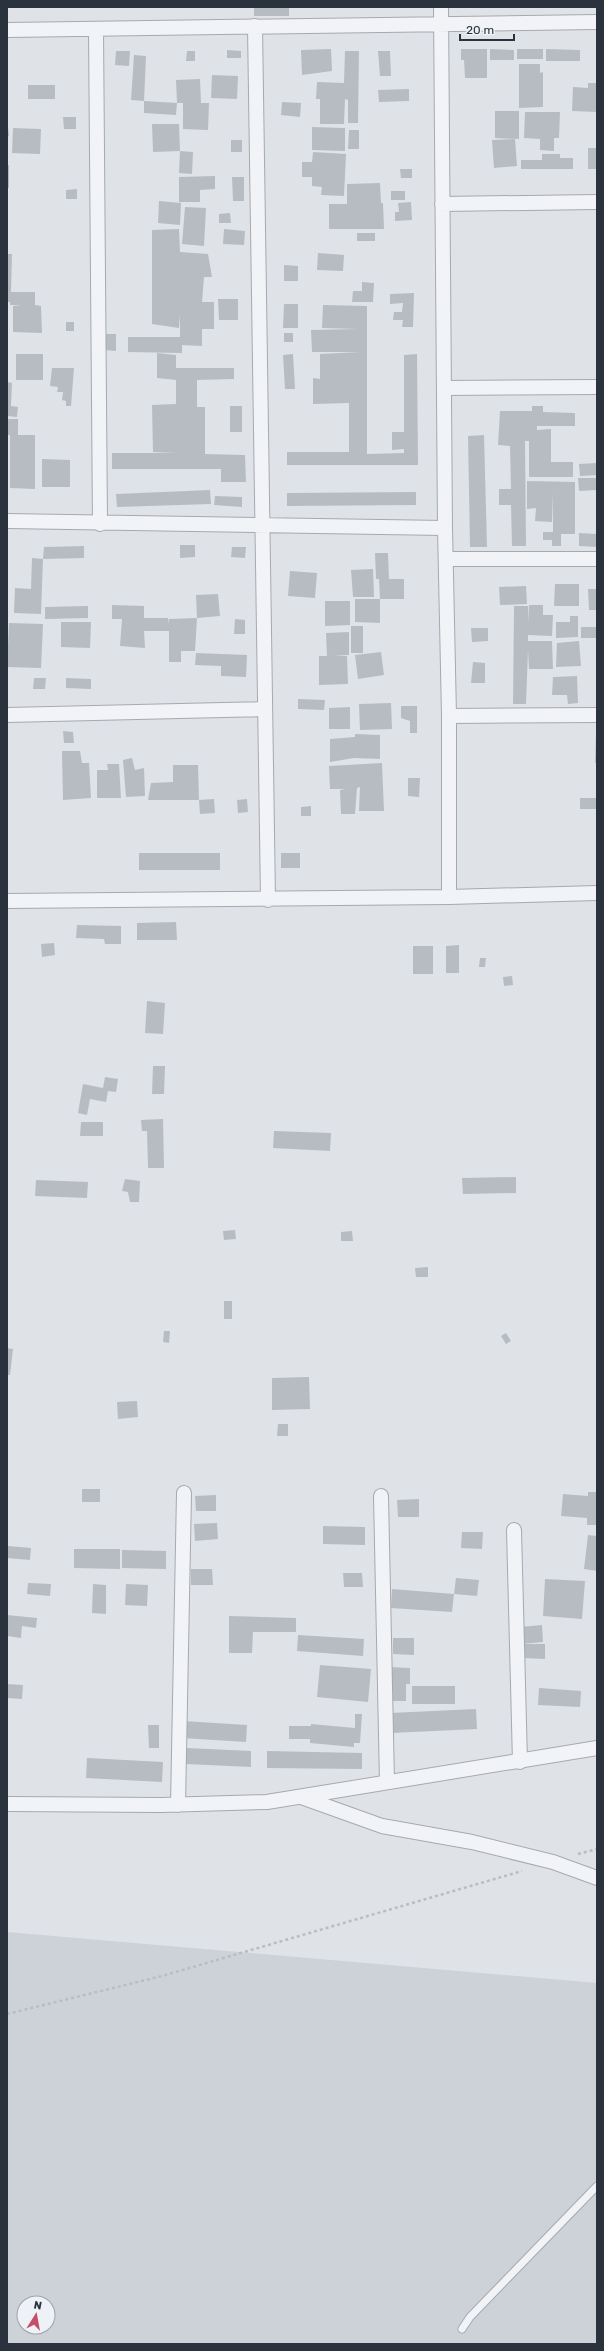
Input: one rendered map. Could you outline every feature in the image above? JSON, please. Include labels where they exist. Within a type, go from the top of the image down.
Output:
[{"type":"street","points":[[441,7],[445,528],[449,716],[449,897]]},
{"type":"street","points":[[7,30],[597,22]]},
{"type":"street","points":[[255,26],[268,900]]},
{"type":"street","points":[[96,29],[100,524]]},
{"type":"street","points":[[442,204],[597,202]]},
{"type":"street","points":[[445,388],[597,387]]},
{"type":"street","points":[[7,521],[100,524],[263,524],[445,528]]},
{"type":"street","points":[[446,559],[597,559]]},
{"type":"street","points":[[7,715],[265,709]]},
{"type":"street","points":[[449,716],[597,715]]},
{"type":"street","points":[[7,901],[268,900],[597,893]]},
{"type":"street","points":[[178,1805],[184,1493]]},
{"type":"street","points":[[381,1496],[387,1782]]},
{"type":"street","points":[[514,1530],[520,1762]]},
{"type":"street","points":[[7,1804],[178,1805],[267,1802],[520,1762],[597,1748]]},
{"type":"street","points":[[298,1797],[382,1826],[472,1842],[553,1862],[597,1878]]},
{"type":"lane","points":[[462,2329],[481,2305],[597,2186]]},
{"type":"path","points":[[7,2014],[162,1976],[597,1849]]},
{"type":"shaded area","points":[[7,1932],[597,1983],[597,2344],[7,2344]]},
{"type":"building","points":[[254,7],[289,7],[289,16],[254,16]]},
{"type":"building","points":[[331,49],[332,71],[302,75],[301,50]]},
{"type":"building","points":[[461,49],[487,49],[487,78],[465,78],[464,60],[461,60]]},
{"type":"building","points":[[490,49],[514,50],[514,60],[490,60]]},
{"type":"building","points":[[517,49],[543,49],[543,59],[517,59]]},
{"type":"building","points":[[546,49],[580,50],[580,61],[546,61]]},
{"type":"building","points":[[227,50],[241,51],[241,58],[227,58]]},
{"type":"building","points":[[116,51],[130,51],[129,66],[115,65]]},
{"type":"building","points":[[187,51],[195,51],[195,61],[186,61]]},
{"type":"building","points":[[345,51],[359,51],[358,123],[348,123],[348,100],[345,99],[344,124],[320,124],[320,99],[316,99],[317,82],[344,83]]},
{"type":"building","points":[[378,51],[390,51],[391,76],[380,76]]},
{"type":"building","points":[[134,55],[146,56],[144,101],[131,100]]},
{"type":"building","points":[[519,64],[540,64],[540,73],[543,72],[543,107],[519,108]]},
{"type":"building","points":[[212,75],[238,76],[237,99],[211,98]]},
{"type":"building","points":[[200,79],[201,103],[209,103],[208,130],[183,129],[183,103],[177,103],[176,80]]},
{"type":"building","points":[[588,83],[597,83],[597,112],[572,111],[573,87],[588,88]]},
{"type":"building","points":[[28,85],[55,85],[55,99],[28,99]]},
{"type":"building","points":[[409,89],[409,101],[379,102],[378,90]]},
{"type":"building","points":[[144,101],[177,103],[176,115],[144,113]]},
{"type":"building","points":[[282,102],[301,103],[300,117],[281,115]]},
{"type":"building","points":[[495,111],[519,111],[519,139],[495,138]]},
{"type":"building","points":[[525,112],[560,112],[559,138],[554,138],[554,151],[540,150],[540,139],[524,138]]},
{"type":"building","points":[[7,116],[9,136],[7,137]]},
{"type":"building","points":[[63,117],[76,117],[76,129],[64,129]]},
{"type":"building","points":[[152,124],[179,124],[180,151],[153,152]]},
{"type":"building","points":[[312,127],[345,128],[345,151],[312,150]]},
{"type":"building","points":[[13,128],[41,129],[40,154],[12,153]]},
{"type":"building","points":[[349,130],[359,130],[359,149],[348,149]]},
{"type":"building","points":[[515,139],[517,166],[494,168],[492,140]]},
{"type":"building","points":[[231,140],[242,140],[242,152],[231,152]]},
{"type":"building","points":[[588,148],[597,148],[597,169],[588,169]]},
{"type":"building","points":[[180,151],[193,152],[192,174],[179,173]]},
{"type":"building","points":[[313,152],[346,154],[344,196],[321,195],[322,187],[312,186],[312,177],[302,177],[302,162],[312,162]]},
{"type":"building","points":[[542,154],[560,154],[560,158],[573,158],[573,169],[521,169],[521,160],[542,160]]},
{"type":"building","points":[[7,165],[9,165],[9,188],[7,188]]},
{"type":"building","points":[[400,169],[412,169],[412,178],[401,178]]},
{"type":"building","points":[[215,176],[215,189],[200,190],[200,202],[179,202],[179,177]]},
{"type":"building","points":[[232,177],[244,177],[244,201],[233,201]]},
{"type":"building","points":[[380,183],[381,203],[383,203],[384,229],[329,229],[329,204],[347,204],[347,184]]},
{"type":"building","points":[[77,189],[77,199],[66,199],[66,190]]},
{"type":"building","points":[[391,191],[405,191],[405,200],[391,200]]},
{"type":"building","points":[[159,201],[181,203],[180,225],[158,223]]},
{"type":"building","points":[[411,202],[412,220],[395,221],[395,212],[399,212],[398,203]]},
{"type":"building","points":[[185,207],[206,208],[204,246],[182,244]]},
{"type":"building","points":[[230,213],[231,223],[219,223],[219,214]]},
{"type":"building","points":[[179,229],[180,252],[208,254],[212,277],[204,277],[202,302],[214,302],[214,329],[202,329],[202,346],[182,345],[182,353],[128,352],[128,337],[180,337],[180,314],[179,328],[152,324],[152,230]]},
{"type":"building","points":[[224,229],[245,231],[244,245],[223,244]]},
{"type":"building","points":[[357,233],[375,233],[375,241],[357,241]]},
{"type":"building","points":[[318,253],[344,255],[343,271],[317,270]]},
{"type":"building","points":[[7,254],[12,254],[11,292],[35,292],[35,305],[41,306],[42,333],[13,332],[13,306],[21,305],[10,305],[10,302],[7,302]]},
{"type":"building","points":[[284,265],[298,266],[298,281],[284,281]]},
{"type":"building","points":[[362,282],[374,283],[373,302],[352,302],[353,291],[362,291]]},
{"type":"building","points":[[414,293],[413,327],[402,327],[403,320],[393,320],[394,312],[402,312],[403,303],[390,304],[390,294]]},
{"type":"building","points":[[218,299],[238,299],[238,320],[219,320]]},
{"type":"building","points":[[284,304],[298,304],[298,328],[283,328]]},
{"type":"building","points":[[323,305],[367,306],[367,454],[404,453],[404,449],[392,450],[392,432],[404,432],[404,355],[417,354],[418,465],[287,465],[287,452],[349,452],[349,403],[313,404],[313,378],[320,379],[320,354],[360,352],[312,352],[311,330],[358,329],[322,328]]},
{"type":"building","points":[[66,322],[74,322],[74,331],[66,331]]},
{"type":"building","points":[[284,333],[293,333],[293,342],[284,342]]},
{"type":"building","points":[[105,334],[116,334],[116,351],[104,350]]},
{"type":"building","points":[[157,353],[176,355],[176,368],[234,368],[234,379],[197,380],[197,407],[205,407],[205,454],[245,455],[246,482],[221,482],[221,469],[112,469],[112,453],[176,453],[153,452],[152,405],[176,404],[176,380],[157,378]]},
{"type":"building","points":[[16,354],[43,354],[43,380],[16,380]]},
{"type":"building","points":[[293,354],[295,389],[285,389],[283,355]]},
{"type":"building","points":[[52,368],[74,368],[71,406],[66,406],[66,401],[62,400],[63,392],[57,392],[58,387],[50,386]]},
{"type":"building","points":[[7,382],[12,383],[11,406],[18,407],[17,417],[7,416]]},
{"type":"building","points":[[230,406],[242,406],[242,432],[230,432]]},
{"type":"building","points":[[532,406],[543,406],[543,412],[575,413],[575,426],[537,426],[537,430],[551,429],[551,462],[573,462],[573,477],[529,477],[529,441],[525,441],[526,546],[512,546],[511,505],[499,505],[499,489],[511,489],[510,446],[498,445],[500,411],[532,411]]},
{"type":"building","points":[[7,419],[18,419],[18,435],[35,435],[35,489],[10,488],[10,435],[7,435]]},
{"type":"building","points":[[484,435],[487,547],[470,547],[468,436]]},
{"type":"building","points":[[42,459],[70,460],[70,487],[42,487]]},
{"type":"building","points":[[597,463],[597,475],[580,476],[579,464]]},
{"type":"building","points":[[578,478],[597,478],[597,490],[579,491]]},
{"type":"building","points":[[527,481],[575,482],[575,534],[561,534],[561,546],[552,546],[552,540],[543,540],[543,532],[553,532],[553,492],[552,522],[535,521],[536,508],[527,509]]},
{"type":"building","points":[[210,490],[211,504],[117,507],[116,494]]},
{"type":"building","points":[[416,492],[416,505],[287,506],[287,493]]},
{"type":"building","points":[[215,496],[242,497],[242,507],[214,505]]},
{"type":"building","points":[[579,533],[597,534],[597,547],[579,546]]},
{"type":"building","points":[[180,545],[195,545],[195,557],[180,558]]},
{"type":"building","points":[[84,546],[84,558],[43,559],[44,547]]},
{"type":"building","points":[[232,547],[246,547],[245,558],[231,557]]},
{"type":"building","points":[[375,553],[388,553],[389,579],[404,579],[404,599],[380,599],[379,579],[376,579]]},
{"type":"building","points":[[32,558],[43,559],[41,614],[14,613],[15,588],[31,589]]},
{"type":"building","points":[[373,569],[374,597],[353,597],[351,570]]},
{"type":"building","points":[[290,571],[317,573],[315,598],[288,596]]},
{"type":"building","points":[[555,584],[579,584],[579,606],[554,606]]},
{"type":"building","points":[[526,586],[527,604],[500,605],[499,587]]},
{"type":"building","points":[[588,589],[597,589],[597,610],[589,610]]},
{"type":"building","points":[[218,594],[220,616],[197,618],[196,595]]},
{"type":"building","points":[[355,599],[380,599],[380,623],[355,622]]},
{"type":"building","points":[[325,601],[350,601],[350,625],[325,626]]},
{"type":"building","points":[[112,605],[144,606],[144,618],[168,618],[169,624],[169,619],[197,618],[195,651],[181,651],[181,662],[169,662],[169,631],[144,631],[145,648],[120,646],[122,619],[112,619]]},
{"type":"building","points":[[529,605],[543,605],[543,615],[553,615],[552,636],[528,635],[528,641],[552,641],[553,669],[529,669],[528,650],[526,704],[513,704],[514,606],[528,606],[528,623]]},
{"type":"building","points":[[88,606],[88,618],[45,619],[45,607]]},
{"type":"building","points":[[570,616],[578,616],[578,637],[556,638],[556,622],[570,622]]},
{"type":"building","points":[[235,619],[245,620],[245,634],[234,634]]},
{"type":"building","points":[[61,622],[91,622],[90,648],[61,647]]},
{"type":"building","points":[[9,623],[43,624],[41,668],[7,667]]},
{"type":"building","points":[[351,626],[363,626],[363,653],[351,653]]},
{"type":"building","points":[[581,627],[597,627],[597,638],[581,638]]},
{"type":"building","points":[[471,628],[488,628],[488,641],[472,642]]},
{"type":"building","points":[[349,632],[349,655],[334,655],[347,656],[348,684],[319,685],[319,656],[327,656],[326,633]]},
{"type":"building","points":[[579,641],[581,666],[556,667],[557,643]]},
{"type":"building","points":[[381,652],[384,675],[358,679],[355,655]]},
{"type":"building","points":[[196,653],[247,655],[246,677],[221,676],[221,666],[195,665]]},
{"type":"building","points":[[473,662],[485,663],[485,683],[471,683]]},
{"type":"building","points":[[577,676],[578,703],[568,704],[567,695],[552,695],[553,677]]},
{"type":"building","points":[[34,678],[46,678],[45,689],[33,689]]},
{"type":"building","points":[[66,678],[91,679],[91,689],[66,688]]},
{"type":"building","points":[[298,699],[325,700],[324,710],[298,709]]},
{"type":"building","points":[[391,703],[392,729],[360,730],[359,704]]},
{"type":"building","points":[[401,706],[417,706],[417,733],[410,733],[410,721],[401,718]]},
{"type":"building","points":[[350,707],[350,729],[329,729],[329,708]]},
{"type":"building","points":[[63,731],[73,732],[74,743],[64,743]]},
{"type":"building","points":[[355,734],[380,735],[380,759],[354,758],[330,762],[330,739],[355,737]]},
{"type":"building","points":[[596,734],[597,763],[595,763]]},
{"type":"building","points":[[62,751],[80,751],[82,763],[89,763],[91,798],[63,800]]},
{"type":"building","points":[[132,758],[135,770],[144,768],[145,796],[126,797],[123,760]]},
{"type":"building","points":[[382,763],[384,811],[359,811],[360,787],[357,788],[355,814],[341,814],[340,790],[346,789],[330,789],[329,766]]},
{"type":"building","points":[[107,764],[119,764],[121,798],[97,798],[97,770],[108,770]]},
{"type":"building","points":[[173,765],[198,765],[199,800],[148,800],[151,783],[173,782]]},
{"type":"building","points":[[408,778],[420,778],[419,797],[408,796]]},
{"type":"building","points":[[580,798],[597,798],[597,809],[580,809]]},
{"type":"building","points":[[214,799],[215,813],[200,814],[199,800]]},
{"type":"building","points":[[247,799],[248,812],[238,813],[237,800]]},
{"type":"building","points":[[311,806],[311,816],[301,816],[301,807]]},
{"type":"building","points":[[139,853],[220,853],[220,870],[139,870]]},
{"type":"building","points":[[281,853],[300,853],[300,868],[281,868]]},
{"type":"building","points":[[176,922],[177,940],[137,940],[137,923]]},
{"type":"building","points":[[77,925],[121,926],[121,944],[105,944],[104,939],[76,938]]},
{"type":"building","points":[[54,943],[55,955],[42,957],[41,944]]},
{"type":"building","points":[[459,945],[459,973],[446,973],[446,946]]},
{"type":"building","points":[[413,946],[433,946],[433,974],[413,974]]},
{"type":"building","points":[[480,958],[486,958],[485,967],[479,967]]},
{"type":"building","points":[[512,976],[513,985],[504,986],[503,977]]},
{"type":"building","points":[[147,1001],[165,1003],[163,1034],[145,1033]]},
{"type":"building","points":[[153,1066],[165,1066],[164,1094],[152,1094]]},
{"type":"building","points":[[105,1077],[118,1079],[116,1092],[108,1091],[106,1102],[90,1099],[87,1115],[78,1113],[83,1084],[103,1088]]},
{"type":"building","points":[[163,1119],[164,1168],[148,1168],[147,1131],[142,1131],[141,1120]]},
{"type":"building","points":[[81,1122],[103,1122],[103,1136],[80,1136]]},
{"type":"building","points":[[274,1131],[331,1133],[330,1151],[273,1148]]},
{"type":"building","points":[[516,1177],[516,1193],[463,1194],[462,1178]]},
{"type":"building","points":[[125,1179],[140,1181],[139,1202],[130,1202],[128,1192],[122,1191]]},
{"type":"building","points":[[36,1180],[88,1182],[87,1198],[35,1196]]},
{"type":"building","points":[[235,1230],[236,1239],[224,1240],[223,1231]]},
{"type":"building","points":[[352,1231],[353,1241],[341,1241],[341,1232]]},
{"type":"building","points":[[428,1267],[428,1277],[416,1277],[415,1268]]},
{"type":"building","points":[[224,1301],[232,1301],[232,1319],[224,1319]]},
{"type":"building","points":[[164,1331],[170,1331],[169,1343],[163,1342]]},
{"type":"building","points":[[506,1333],[511,1341],[506,1344],[501,1336]]},
{"type":"building","points":[[7,1348],[13,1349],[10,1375],[7,1375]]},
{"type":"building","points":[[309,1377],[310,1409],[272,1410],[272,1378]]},
{"type":"building","points":[[137,1401],[138,1417],[118,1419],[117,1402]]},
{"type":"building","points":[[278,1424],[288,1424],[288,1436],[277,1436]]},
{"type":"building","points":[[82,1489],[100,1489],[100,1502],[82,1502]]},
{"type":"building","points":[[588,1492],[597,1492],[597,1525],[587,1525],[587,1518],[561,1516],[563,1494],[588,1496]]},
{"type":"building","points":[[216,1495],[216,1511],[196,1511],[195,1496]]},
{"type":"building","points":[[419,1499],[419,1517],[398,1517],[397,1500]]},
{"type":"building","points":[[217,1523],[218,1539],[195,1541],[194,1524]]},
{"type":"building","points":[[323,1526],[365,1527],[365,1545],[323,1544]]},
{"type":"building","points":[[462,1532],[483,1532],[482,1549],[461,1548]]},
{"type":"building","points":[[588,1535],[597,1536],[597,1571],[584,1569]]},
{"type":"building","points":[[8,1546],[31,1548],[30,1560],[7,1558]]},
{"type":"building","points":[[74,1549],[120,1549],[120,1569],[74,1568]]},
{"type":"building","points":[[122,1550],[166,1551],[166,1569],[122,1568]]},
{"type":"building","points":[[191,1569],[212,1569],[213,1585],[191,1585]]},
{"type":"building","points":[[343,1573],[362,1573],[363,1587],[344,1587]]},
{"type":"building","points":[[456,1578],[479,1580],[477,1596],[454,1594]]},
{"type":"building","points":[[545,1579],[585,1581],[582,1619],[543,1616]]},
{"type":"building","points":[[28,1583],[51,1584],[50,1596],[27,1594]]},
{"type":"building","points":[[93,1584],[106,1585],[106,1614],[92,1613]]},
{"type":"building","points":[[126,1584],[148,1585],[147,1606],[125,1605]]},
{"type":"building","points":[[392,1589],[454,1594],[452,1612],[391,1608]]},
{"type":"building","points":[[7,1615],[37,1618],[36,1628],[22,1626],[21,1638],[7,1636]]},
{"type":"building","points":[[229,1616],[296,1618],[296,1632],[253,1632],[252,1653],[229,1653]]},
{"type":"building","points":[[542,1625],[543,1642],[522,1644],[520,1627]]},
{"type":"building","points":[[298,1635],[364,1639],[363,1656],[297,1651]]},
{"type":"building","points":[[393,1638],[414,1638],[414,1655],[393,1654]]},
{"type":"building","points":[[523,1644],[545,1644],[545,1659],[523,1658]]},
{"type":"building","points":[[320,1665],[371,1669],[368,1702],[317,1697]]},
{"type":"building","points":[[389,1667],[410,1668],[410,1684],[406,1684],[406,1701],[387,1701]]},
{"type":"building","points":[[7,1684],[23,1685],[22,1699],[7,1698]]},
{"type":"building","points":[[412,1686],[455,1686],[455,1704],[412,1704]]},
{"type":"building","points":[[539,1688],[581,1691],[580,1707],[538,1705]]},
{"type":"building","points":[[476,1709],[477,1729],[391,1733],[390,1713]]},
{"type":"building","points":[[355,1714],[362,1714],[360,1743],[354,1743],[354,1747],[310,1743],[310,1739],[289,1739],[289,1726],[311,1726],[311,1724],[355,1728]]},
{"type":"building","points":[[183,1721],[247,1725],[246,1742],[182,1738]]},
{"type":"building","points":[[148,1725],[159,1725],[159,1748],[149,1748]]},
{"type":"building","points":[[187,1748],[251,1751],[251,1767],[186,1764]]},
{"type":"building","points":[[267,1751],[362,1753],[362,1769],[267,1768]]},
{"type":"building","points":[[87,1758],[163,1762],[162,1782],[86,1778]]}]
